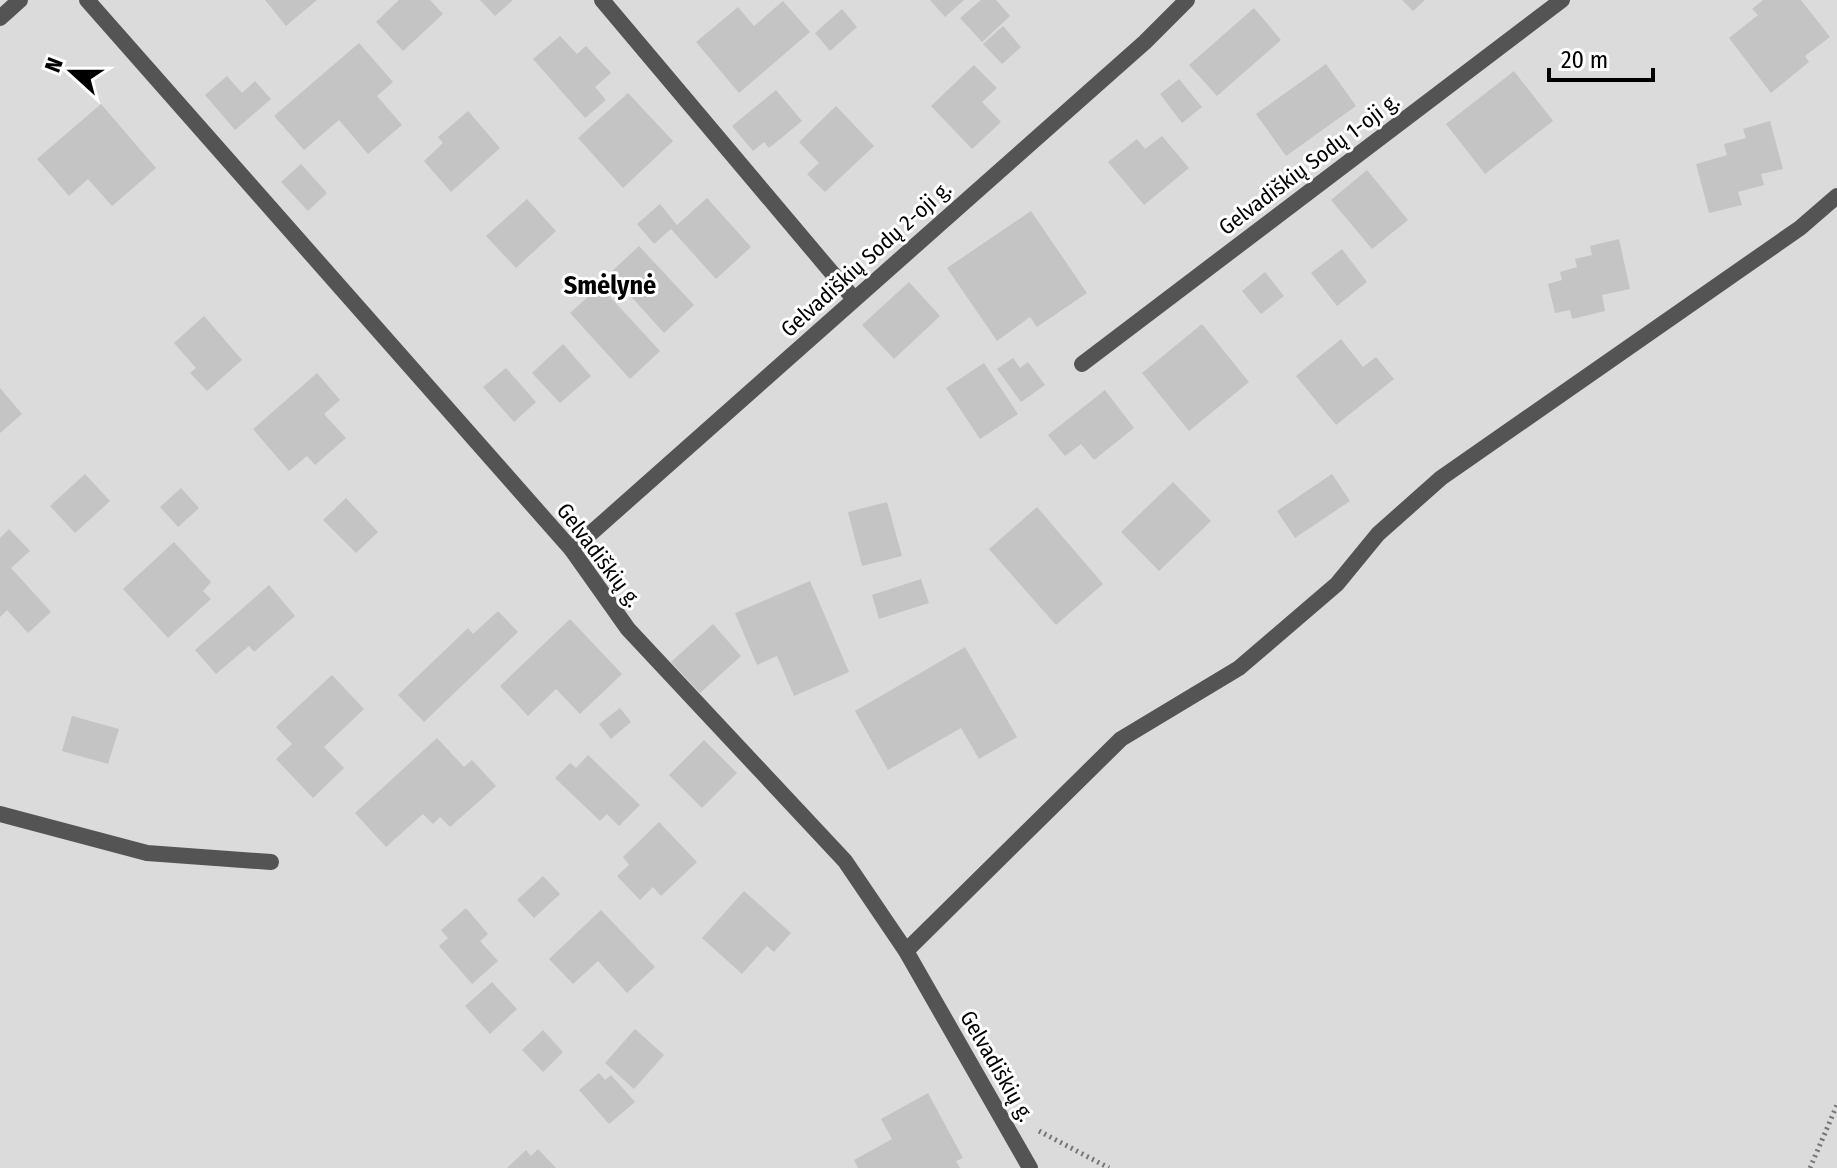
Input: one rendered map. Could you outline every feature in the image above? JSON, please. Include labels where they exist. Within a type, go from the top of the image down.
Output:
[{"type":"street","points":[[0,18],[20,0]]},
{"type":"street","name":"Gelvadiškių g.","points":[[87,0],[572,550],[628,629],[845,861],[906,951],[1030,1168]]},
{"type":"street","points":[[602,0],[854,299]]},
{"type":"street","name":"Gelvadiškių Sodų 2-oji g.","points":[[572,550],[1145,42],[1187,0]]},
{"type":"street","name":"Gelvadiškių Sodų 1-oji g.","points":[[1082,364],[1562,0]]},
{"type":"street","points":[[906,951],[1121,739],[1239,668],[1337,584],[1378,534],[1441,478],[1800,228],[1837,196]]},
{"type":"street","points":[[0,814],[147,853],[271,862]]},
{"type":"path","points":[[1810,1168],[1837,1105]]},
{"type":"path","points":[[1039,1131],[1109,1168]]},
{"type":"shaded area","points":[[0,0],[1837,0],[1837,1168],[0,1168]]},
{"type":"building","points":[[265,0],[317,0],[286,26]]},
{"type":"building","points":[[399,0],[430,0],[443,14],[403,51],[376,22]]},
{"type":"building","points":[[480,0],[513,0],[495,16]]},
{"type":"building","points":[[930,0],[964,0],[945,17]]},
{"type":"building","points":[[981,0],[996,0],[1010,16],[982,42],[960,18]]},
{"type":"building","points":[[1402,0],[1425,0],[1413,11]]},
{"type":"building","points":[[1763,0],[1801,0],[1830,37],[1805,56],[1809,62],[1771,93],[1729,38],[1758,15],[1752,9]]},
{"type":"building","points":[[783,1],[810,32],[739,93],[696,42],[738,7],[754,26]]},
{"type":"building","points":[[1254,8],[1281,40],[1217,96],[1189,65]]},
{"type":"building","points":[[842,9],[857,27],[830,51],[815,33]]},
{"type":"building","points":[[1003,26],[1021,47],[1002,64],[983,44]]},
{"type":"building","points":[[560,36],[577,54],[586,46],[611,73],[595,87],[606,100],[585,118],[533,59]]},
{"type":"building","points":[[359,43],[393,82],[377,96],[402,125],[368,154],[339,120],[304,150],[274,116]]},
{"type":"building","points":[[1326,64],[1356,106],[1286,156],[1256,114]]},
{"type":"building","points":[[974,65],[997,88],[982,102],[1001,122],[972,149],[931,106]]},
{"type":"building","points":[[1514,71],[1553,121],[1485,174],[1446,124]]},
{"type":"building","points":[[227,76],[242,93],[255,81],[271,99],[235,130],[205,95]]},
{"type":"building","points":[[1179,79],[1202,107],[1182,123],[1160,94]]},
{"type":"building","points":[[776,90],[802,121],[769,148],[764,142],[753,151],[732,126]]},
{"type":"building","points":[[628,93],[673,141],[623,188],[578,138]]},
{"type":"building","points":[[101,104],[156,168],[112,206],[88,179],[69,196],[37,159]]},
{"type":"building","points":[[836,106],[874,146],[825,192],[807,174],[819,163],[799,142]]},
{"type":"building","points":[[468,111],[500,148],[451,192],[424,161],[443,143],[438,137]]},
{"type":"building","points":[[1770,121],[1783,169],[1761,174],[1764,185],[1738,192],[1742,205],[1709,213],[1696,164],[1727,155],[1724,144],[1746,138],[1743,129]]},
{"type":"building","points":[[1162,136],[1189,168],[1144,205],[1108,162],[1137,139],[1145,149]]},
{"type":"building","points":[[301,164],[327,193],[308,211],[281,182]]},
{"type":"building","points":[[1367,170],[1408,220],[1372,249],[1331,200]]},
{"type":"building","points":[[707,198],[751,247],[716,279],[671,229],[654,244],[637,224],[660,204],[677,225]]},
{"type":"building","points":[[527,199],[556,231],[516,268],[486,236]]},
{"type":"building","points":[[1031,211],[1087,293],[1037,327],[1030,317],[997,341],[947,268]]},
{"type":"building","points":[[1619,239],[1630,289],[1602,295],[1605,311],[1572,319],[1570,310],[1555,313],[1548,284],[1562,280],[1560,272],[1577,267],[1575,259],[1592,255],[1590,246]]},
{"type":"building","points":[[639,246],[694,305],[664,333],[610,273]]},
{"type":"building","points":[[1342,249],[1367,282],[1337,306],[1311,273]]},
{"type":"building","points":[[1265,272],[1284,296],[1261,314],[1242,291]]},
{"type":"building","points":[[909,282],[940,316],[894,359],[862,325]]},
{"type":"building","points":[[600,286],[660,351],[630,379],[570,313]]},
{"type":"building","points":[[204,316],[242,360],[207,391],[190,373],[196,368],[174,343]]},
{"type":"building","points":[[1202,324],[1249,382],[1189,431],[1142,373]]},
{"type":"building","points":[[1341,339],[1363,367],[1376,357],[1394,379],[1336,425],[1296,376]]},
{"type":"building","points":[[563,344],[591,376],[560,403],[532,373]]},
{"type":"building","points":[[1013,358],[1020,368],[1028,362],[1045,385],[1021,402],[997,369]]},
{"type":"building","points":[[984,363],[1018,414],[980,439],[946,388]]},
{"type":"building","points":[[506,368],[536,402],[514,422],[483,387]]},
{"type":"building","points":[[317,373],[340,400],[324,414],[346,438],[315,465],[307,456],[289,471],[253,429]]},
{"type":"building","points":[[0,388],[22,414],[0,433]]},
{"type":"building","points":[[1105,390],[1134,428],[1094,460],[1081,444],[1065,456],[1048,435]]},
{"type":"building","points":[[85,474],[110,501],[75,533],[50,506]]},
{"type":"building","points":[[1332,474],[1350,501],[1295,538],[1277,511]]},
{"type":"building","points":[[1173,482],[1211,521],[1159,571],[1121,532]]},
{"type":"building","points":[[181,488],[199,508],[178,527],[160,507]]},
{"type":"building","points":[[346,498],[378,532],[356,553],[323,520]]},
{"type":"building","points":[[887,502],[902,556],[862,566],[848,512]]},
{"type":"building","points":[[1037,507],[1103,584],[1056,625],[989,549]]},
{"type":"building","points":[[9,529],[30,551],[11,568],[51,612],[28,633],[7,610],[0,617],[0,538]]},
{"type":"building","points":[[174,542],[211,582],[203,591],[211,599],[168,638],[123,589]]},
{"type":"building","points":[[921,579],[929,603],[879,619],[872,595]]},
{"type":"building","points":[[810,581],[849,672],[794,696],[777,656],[757,665],[735,613]]},
{"type":"building","points":[[269,585],[295,616],[254,652],[249,646],[216,674],[195,650]]},
{"type":"building","points":[[498,611],[518,632],[424,722],[398,695],[468,628],[473,634]]},
{"type":"building","points":[[570,619],[622,674],[580,714],[556,689],[528,716],[500,686]]},
{"type":"building","points":[[713,624],[741,656],[700,693],[671,662]]},
{"type":"building","points":[[965,647],[1017,737],[979,759],[961,728],[888,770],[855,711]]},
{"type":"building","points":[[332,675],[364,709],[324,747],[344,768],[313,798],[276,759],[292,744],[276,727]]},
{"type":"building","points":[[620,708],[631,722],[611,739],[599,724]]},
{"type":"building","points":[[72,716],[119,729],[108,764],[62,751]]},
{"type":"building","points":[[437,738],[464,767],[472,760],[496,786],[450,827],[440,817],[433,824],[423,814],[386,847],[355,813]]},
{"type":"building","points":[[704,740],[737,773],[702,808],[669,775]]},
{"type":"building","points":[[588,755],[640,805],[619,826],[607,814],[600,821],[555,778],[570,763],[576,768]]},
{"type":"building","points":[[659,822],[697,862],[661,896],[653,887],[640,900],[617,876],[629,865],[623,857]]},
{"type":"building","points":[[543,876],[560,894],[534,918],[517,900]]},
{"type":"building","points":[[744,891],[791,933],[774,952],[767,946],[742,974],[702,938]]},
{"type":"building","points":[[466,908],[488,934],[480,941],[498,961],[472,984],[439,946],[448,938],[441,930]]},
{"type":"building","points":[[601,910],[655,967],[627,993],[598,961],[573,984],[549,959]]},
{"type":"building","points":[[492,982],[517,1009],[490,1034],[465,1006]]},
{"type":"building","points":[[635,1029],[664,1055],[634,1089],[605,1063]]},
{"type":"building","points":[[543,1030],[563,1052],[543,1072],[522,1050]]},
{"type":"building","points":[[599,1073],[605,1080],[611,1075],[635,1102],[609,1124],[579,1090]]},
{"type":"building","points":[[928,1093],[963,1158],[956,1161],[960,1168],[858,1168],[854,1160],[892,1139],[881,1119]]},
{"type":"building","points":[[538,1149],[556,1168],[507,1168],[526,1150],[531,1156]]},
{"type":"district","name":"Smėlynė","points":[[610,285]]}]
